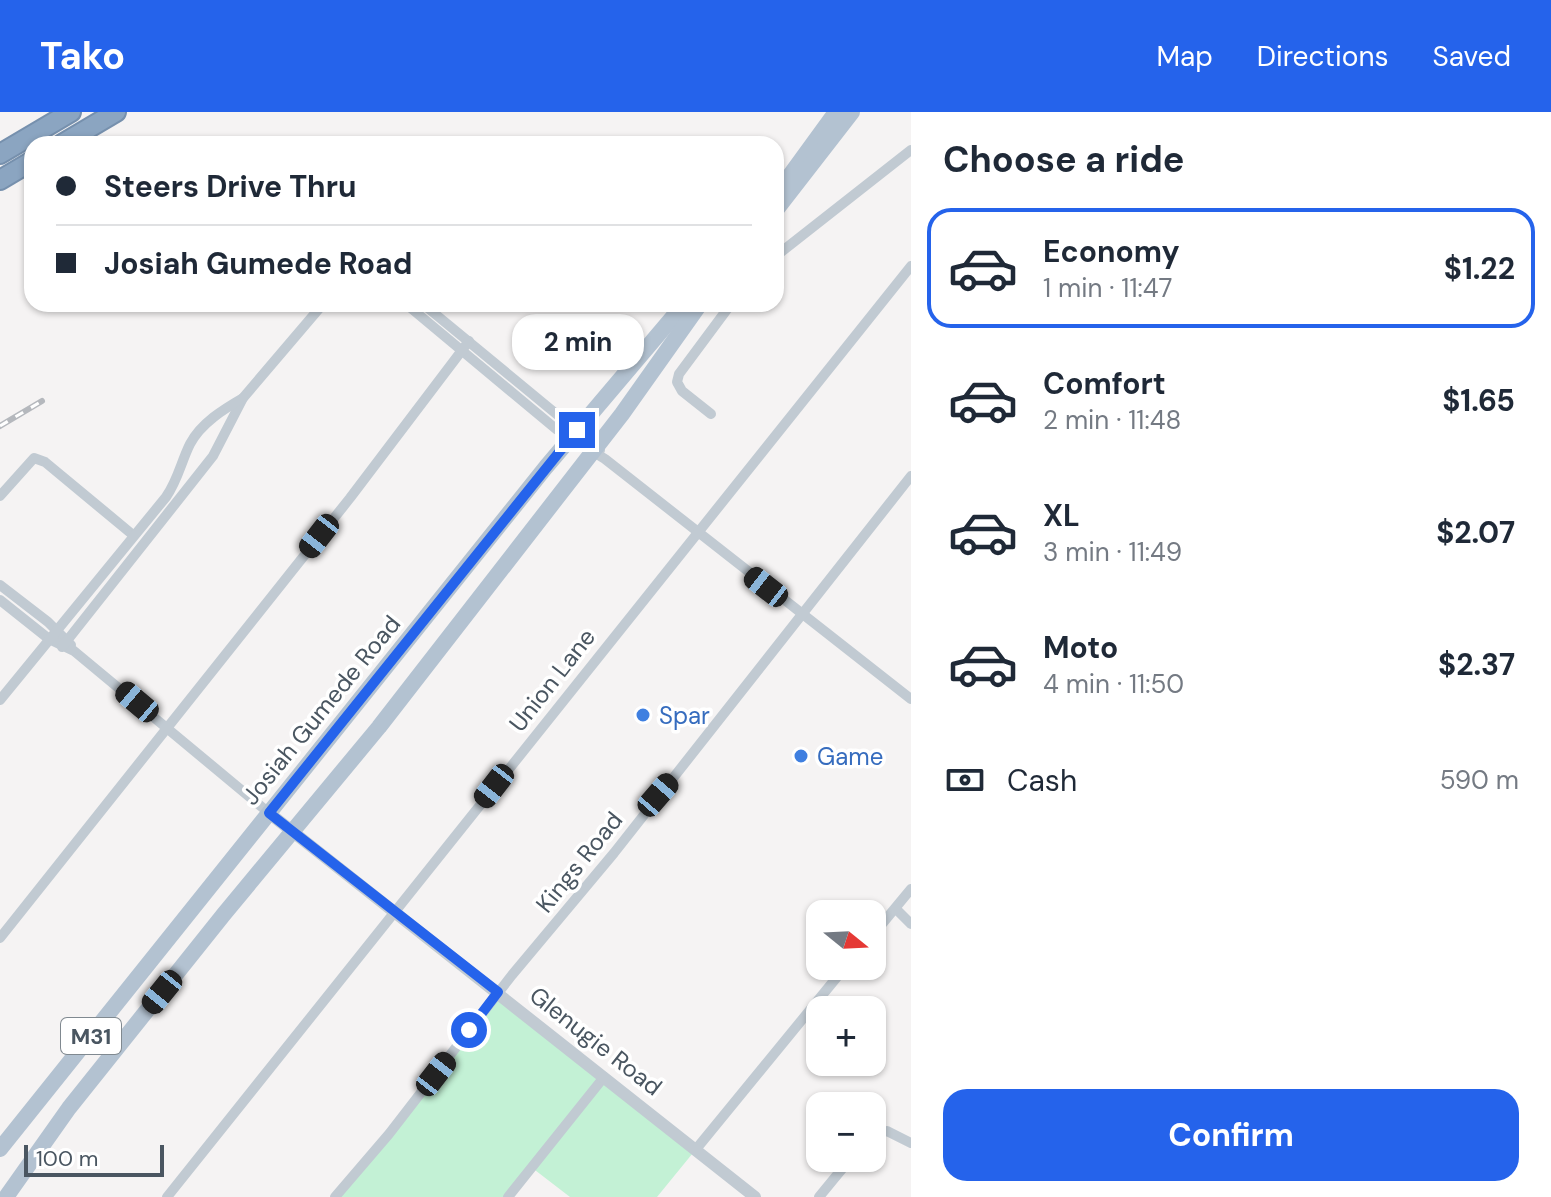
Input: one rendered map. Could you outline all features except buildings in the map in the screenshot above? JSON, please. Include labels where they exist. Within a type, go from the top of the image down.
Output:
[{"type":"highway","points":[[30,136],[71,112]]},
{"type":"highway","points":[[76,136],[116,112]]},
{"type":"highway","points":[[0,154],[24,140]]},
{"type":"highway","points":[[0,180],[24,166]]},
{"type":"main road","points":[[784,184],[836,112]]},
{"type":"main road","points":[[784,200],[852,112]]},
{"type":"main road","name":"Josiah Gumede Road","points":[[0,1149],[573,434],[678,312]]},
{"type":"main road","name":"M31","points":[[6,1197],[69,1108],[224,914],[295,832],[598,453],[695,312]]},
{"type":"street","points":[[784,250],[911,150]]},
{"type":"street","name":"Union Lane","points":[[167,1197],[393,909],[742,480],[911,266]]},
{"type":"street","points":[[0,700],[176,483],[189,446],[202,428],[243,398],[316,312]]},
{"type":"street","points":[[417,312],[465,346],[696,533],[910,696]]},
{"type":"street","points":[[431,312],[465,346]]},
{"type":"street","points":[[711,414],[682,391],[677,382],[679,374],[725,312]]},
{"type":"street","points":[[0,938],[341,509],[465,346]]},
{"type":"street","points":[[65,643],[222,443],[243,398]]},
{"type":"street","points":[[202,428],[214,432],[222,443]]},
{"type":"street","points":[[0,496],[34,458],[45,462],[133,535]]},
{"type":"street","name":"Kings Road","points":[[335,1197],[498,992],[614,853],[911,476]]},
{"type":"street","points":[[0,585],[53,634]]},
{"type":"street","points":[[0,600],[65,643],[269,813]]},
{"type":"street","name":"Glenugie Road","points":[[269,813],[697,1148],[755,1197]]},
{"type":"street","points":[[886,920],[911,889]]},
{"type":"street","points":[[896,909],[911,924]]},
{"type":"street","points":[[697,1148],[835,980]]},
{"type":"street","points":[[508,1197],[604,1077]]},
{"type":"street","points":[[886,1134],[899,1135],[911,1143]]},
{"type":"street","points":[[819,1197],[840,1172]]},
{"type":"green space","points":[[499,992],[697,1148],[657,1197],[570,1197],[531,1167],[507,1197],[336,1197]]},
{"type":"railway","points":[[0,426],[42,401]]},
{"type":"place","name":"Spar","points":[[643,715]]},
{"type":"place","name":"Game","points":[[801,756]]},
{"type":"route","points":[[469,1030],[498,992],[269,813],[577,430]]}]
